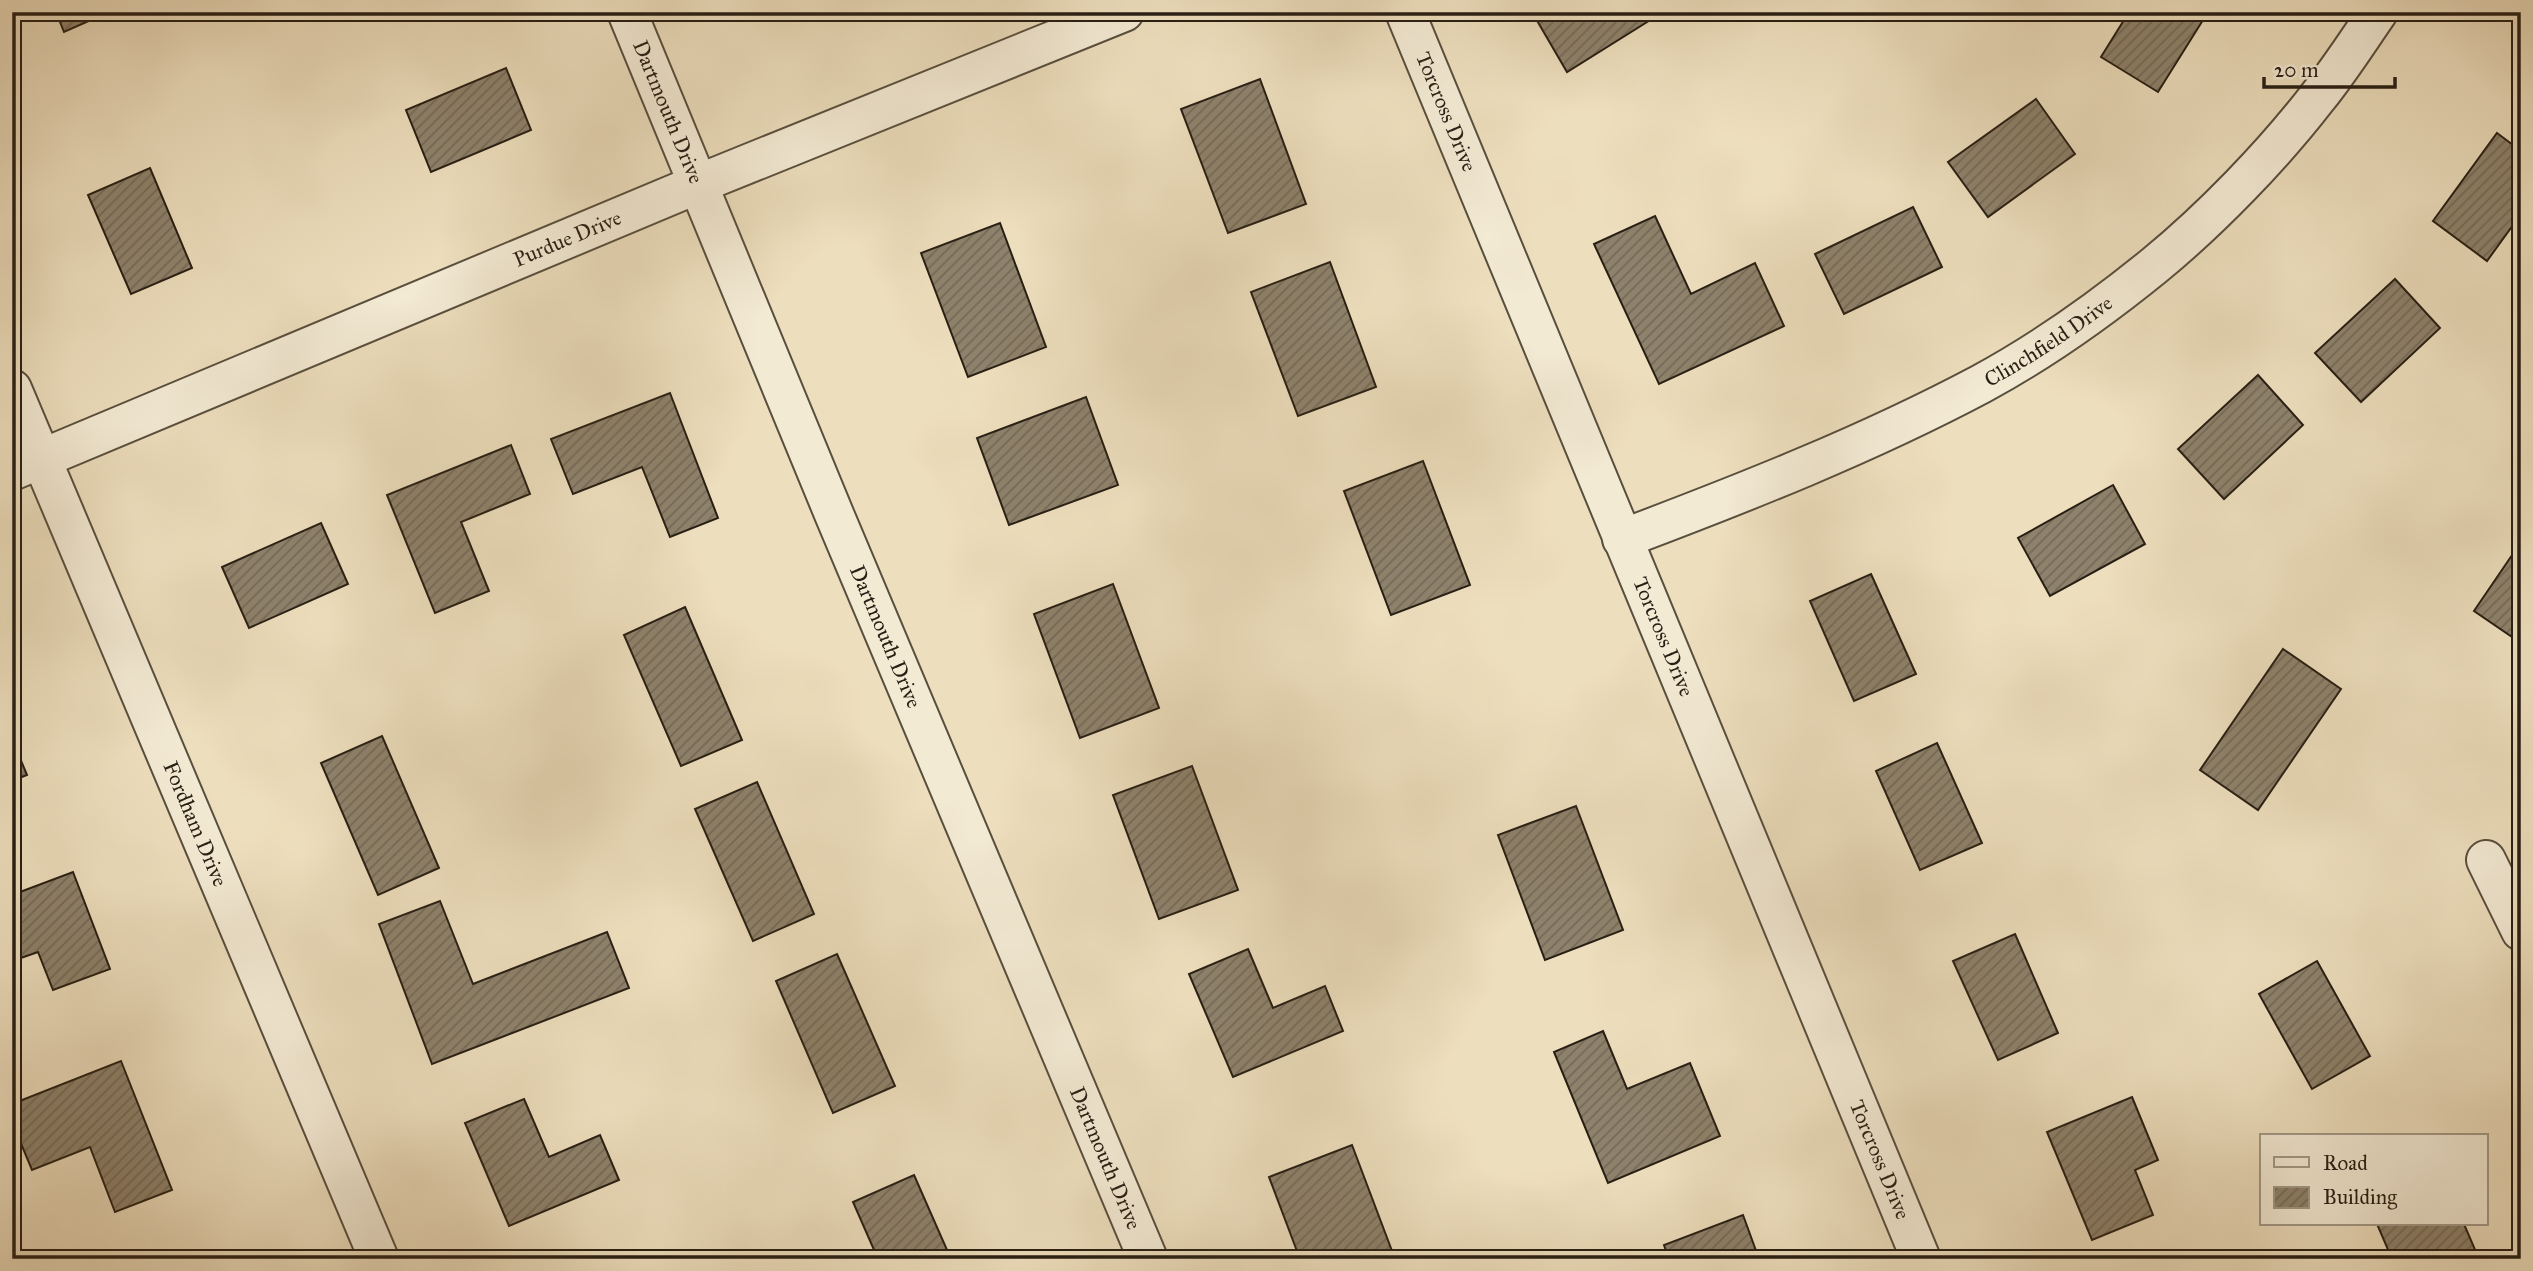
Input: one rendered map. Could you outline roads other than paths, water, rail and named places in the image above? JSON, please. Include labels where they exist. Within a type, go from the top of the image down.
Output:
[{"type":"street","name":"Dartmouth Drive","points":[[627,12],[834,514],[1149,1259]]},
{"type":"street","name":"Purdue Drive","points":[[27,465],[698,184],[1124,12]]},
{"type":"street","name":"Torcross Drive","points":[[1405,12],[1921,1259]]},
{"type":"street","name":"Clinchfield Drive","points":[[1622,539],[1874,436],[1982,383],[2076,324],[2156,264],[2237,189],[2317,99],[2378,12]]},
{"type":"street","name":"Fordham Drive","points":[[12,389],[27,465],[379,1259]]},
{"type":"street","points":[[2486,860],[2521,932]]}]
